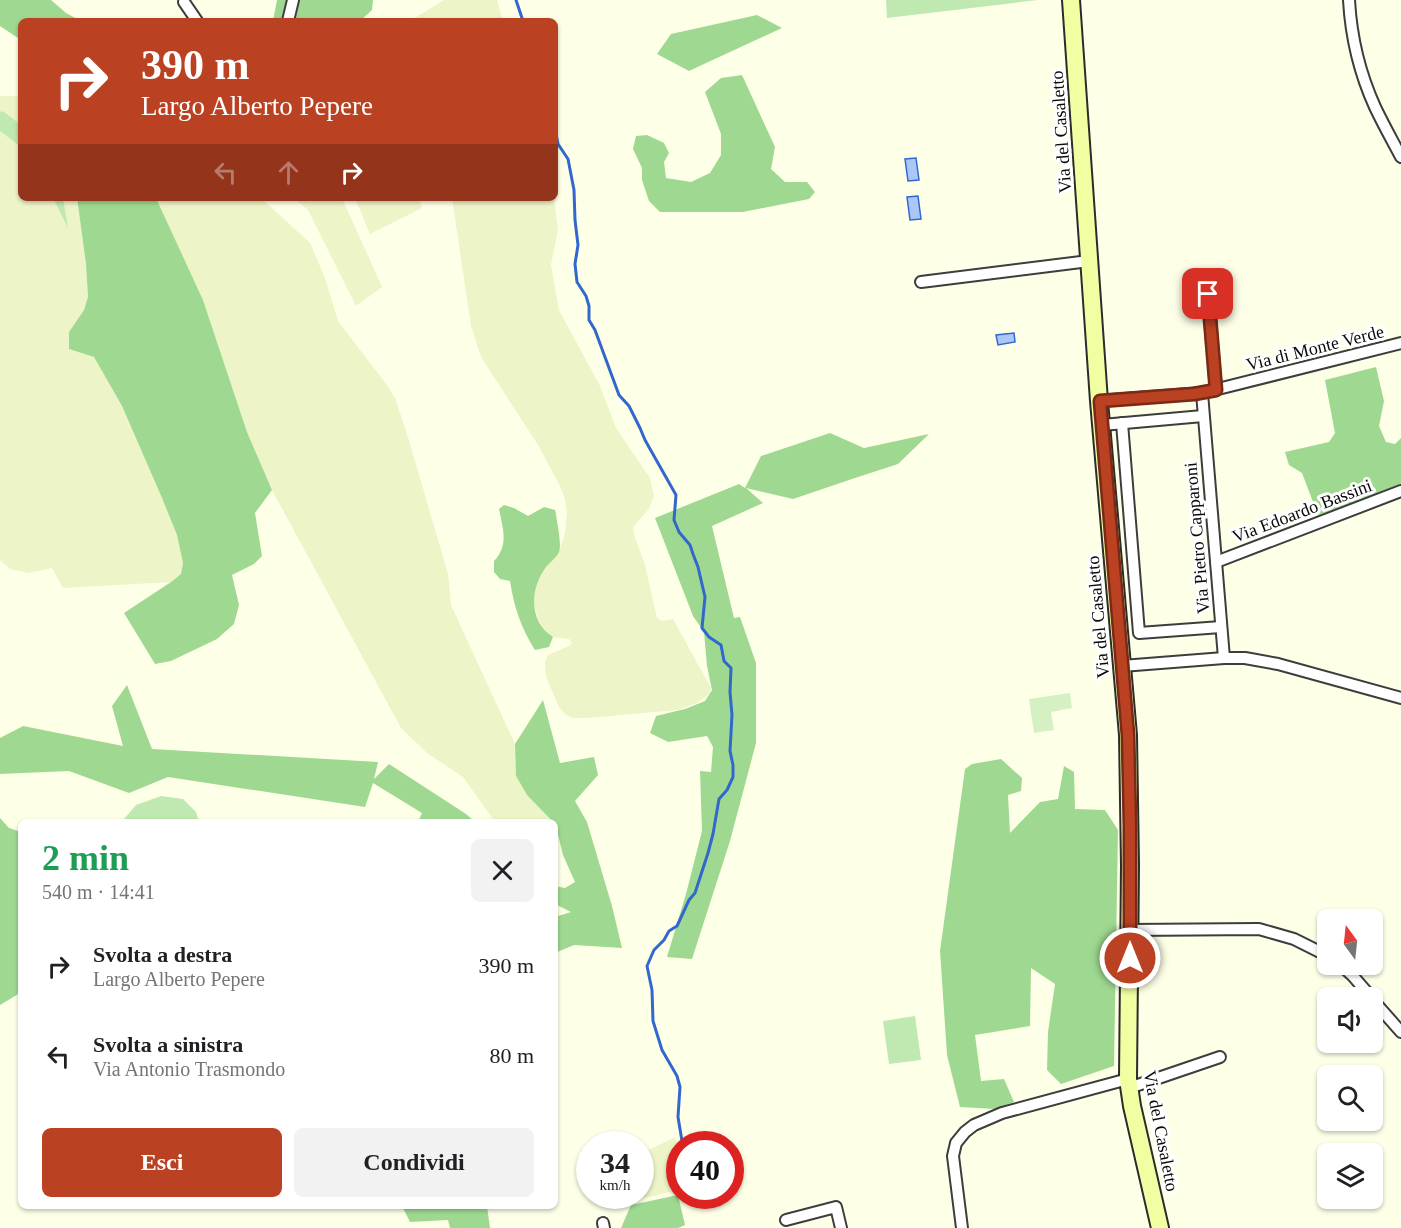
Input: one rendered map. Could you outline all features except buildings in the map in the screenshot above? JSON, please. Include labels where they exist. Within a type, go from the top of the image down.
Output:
[{"type":"street","points":[[289,18],[292,0]]},
{"type":"street","name":"Via del Casaletto","points":[[1071,0],[1089,261],[1129,742],[1129,1083],[1160,1228]]},
{"type":"street","points":[[1349,0],[1355,43],[1366,83],[1375,107],[1401,157]]},
{"type":"street","points":[[184,3],[195,18]]},
{"type":"street","points":[[921,282],[1089,261]]},
{"type":"street","points":[[1208,294],[1216,390]]},
{"type":"street","name":"Via di Monte Verde","points":[[1100,401],[1202,393],[1401,343]]},
{"type":"street","name":"Via Pietro Capparoni","points":[[1202,393],[1224,658]]},
{"type":"street","points":[[1102,425],[1203,416]]},
{"type":"street","points":[[1122,423],[1139,633],[1221,627]]},
{"type":"street","name":"Via Edoardo Bassini","points":[[1216,562],[1401,491]]},
{"type":"street","points":[[1122,666],[1245,658],[1267,661],[1401,698]]},
{"type":"street","points":[[1130,930],[1259,929],[1294,939],[1317,950]]},
{"type":"street","points":[[1352,975],[1362,987]]},
{"type":"street","points":[[1383,1011],[1401,1032]]},
{"type":"street","points":[[962,1228],[953,1156],[956,1143],[965,1132],[982,1121],[1002,1113],[1129,1083],[1220,1057]]},
{"type":"street","points":[[786,1220],[836,1207],[841,1228]]},
{"type":"green space","points":[[0,0],[51,0],[75,18],[18,18],[18,38],[0,26]]},
{"type":"green space","points":[[277,0],[373,0],[372,10],[363,18],[274,18]]},
{"type":"green space","points":[[444,0],[497,0],[502,18],[415,18]]},
{"type":"green space","points":[[886,0],[1038,0],[887,18]]},
{"type":"green space","points":[[757,15],[782,28],[689,71],[657,54],[671,34]]},
{"type":"green space","points":[[742,75],[775,147],[771,169],[785,182],[807,182],[815,192],[809,199],[743,212],[660,212],[649,201],[642,180],[642,168],[633,149],[636,136],[647,135],[664,143],[669,153],[664,162],[666,178],[691,182],[710,173],[721,155],[721,134],[705,92],[721,78]]},
{"type":"green space","points":[[0,96],[18,96],[18,123],[3,111],[0,112]]},
{"type":"green space","points":[[3,111],[18,123],[18,145],[0,131],[0,112]]},
{"type":"green space","points":[[0,131],[18,145],[18,201],[55,201],[67,225],[63,201],[77,201],[88,297],[84,310],[69,332],[69,349],[94,357],[122,406],[177,535],[183,563],[181,574],[171,582],[63,588],[52,568],[29,573],[10,569],[0,560]]},
{"type":"green space","points":[[54,201],[64,201],[68,228]]},
{"type":"green space","points":[[77,201],[157,201],[203,300],[247,432],[272,490],[255,513],[262,556],[254,564],[232,575],[239,605],[234,624],[217,639],[171,661],[155,664],[124,613],[181,574],[183,563],[177,535],[122,406],[94,357],[69,349],[69,332],[84,310],[88,297]]},
{"type":"green space","points":[[157,201],[264,201],[310,243],[325,278],[338,321],[395,398],[448,574],[451,605],[515,744],[516,776],[527,795],[548,819],[493,819],[463,777],[427,753],[401,728],[272,490],[247,432],[203,300]]},
{"type":"green space","points":[[298,201],[343,201],[382,287],[356,306],[308,210]]},
{"type":"green space","points":[[356,201],[420,201],[422,208],[370,234]]},
{"type":"green space","points":[[452,201],[554,201],[558,230],[551,265],[559,310],[600,386],[616,428],[650,478],[654,496],[649,509],[633,527],[634,535],[645,565],[657,618],[662,621],[673,619],[711,688],[709,694],[697,703],[678,710],[588,718],[572,718],[559,707],[546,677],[545,662],[548,655],[572,643],[569,639],[553,637],[545,632],[538,619],[533,601],[544,568],[556,557],[560,549],[565,533],[567,513],[565,499],[538,445],[481,357],[471,326]]},
{"type":"green space","points":[[1376,367],[1384,401],[1379,426],[1386,442],[1395,444],[1401,438],[1401,486],[1318,515],[1302,473],[1289,465],[1285,452],[1329,442],[1335,433],[1325,380]]},
{"type":"green space","points":[[830,433],[864,448],[929,434],[898,464],[793,499],[746,488],[763,503],[712,526],[734,618],[740,617],[756,663],[756,743],[730,841],[692,959],[667,957],[702,831],[700,771],[711,772],[713,747],[707,736],[668,742],[650,733],[656,716],[705,701],[712,690],[704,632],[693,616],[655,518],[739,484],[745,488],[761,456]]},
{"type":"green space","points":[[504,505],[528,516],[544,507],[555,510],[560,548],[556,557],[539,578],[534,596],[536,615],[545,631],[553,637],[549,647],[535,650],[519,617],[510,581],[500,579],[494,572],[494,561],[503,543],[499,509]]},
{"type":"green space","points":[[127,685],[152,749],[378,762],[374,779],[389,764],[472,819],[419,819],[422,813],[373,783],[365,807],[168,777],[129,793],[69,771],[0,774],[0,738],[23,726],[123,746],[112,706]]},
{"type":"green space","points":[[1070,693],[1072,708],[1051,712],[1054,730],[1034,733],[1029,699]]},
{"type":"green space","points":[[543,700],[560,763],[594,757],[598,775],[575,801],[587,822],[622,948],[574,945],[558,952],[558,916],[571,912],[558,906],[558,887],[565,888],[575,882],[563,855],[558,834],[558,819],[550,819],[527,795],[516,776],[515,744]]},
{"type":"green space","points":[[1001,759],[1022,778],[1021,791],[1008,795],[1010,833],[1040,802],[1058,799],[1064,766],[1074,772],[1075,809],[1105,810],[1118,830],[1114,1066],[1061,1084],[1047,1070],[1048,1032],[1055,984],[1031,968],[1030,1026],[975,1035],[981,1081],[1004,1079],[1014,1102],[995,1109],[960,1107],[947,1055],[940,951],[965,769],[972,764]]},
{"type":"green space","points":[[161,796],[183,799],[196,812],[198,819],[124,819],[136,805]]},
{"type":"green space","points":[[0,818],[9,828],[18,831],[18,994],[0,1005]]},
{"type":"green space","points":[[915,1016],[921,1060],[889,1064],[883,1021]]},
{"type":"green space","points":[[666,1142],[666,1193],[654,1196],[654,1148]]},
{"type":"green space","points":[[666,1198],[666,1209],[681,1209],[685,1225],[678,1228],[621,1228],[629,1209],[654,1209],[654,1200]]},
{"type":"green space","points":[[404,1209],[487,1209],[490,1228],[450,1228],[448,1220],[410,1222]]},
{"type":"water","points":[[916,158],[919,180],[908,181],[905,159]]},
{"type":"water","points":[[918,196],[921,219],[910,220],[907,197]]},
{"type":"water","points":[[1014,333],[1015,342],[998,345],[996,335]]},
{"type":"waterway","points":[[516,0],[522,18]]},
{"type":"waterway","points":[[558,144],[568,159],[574,190],[578,245],[575,264],[577,282],[586,296],[589,320],[595,330],[619,395],[629,406],[676,495],[674,520],[679,532],[690,545],[705,597],[702,628],[709,637],[721,645],[724,661],[731,668],[730,751],[733,777],[727,790],[719,799],[713,834],[695,893],[689,900],[677,926],[669,931],[654,950],[647,966],[652,990],[653,1021],[662,1050],[677,1076],[680,1087],[678,1117],[680,1131]]},
{"type":"route","points":[[1130,958],[1128,735],[1100,401],[1194,394],[1216,390],[1208,294]]}]
